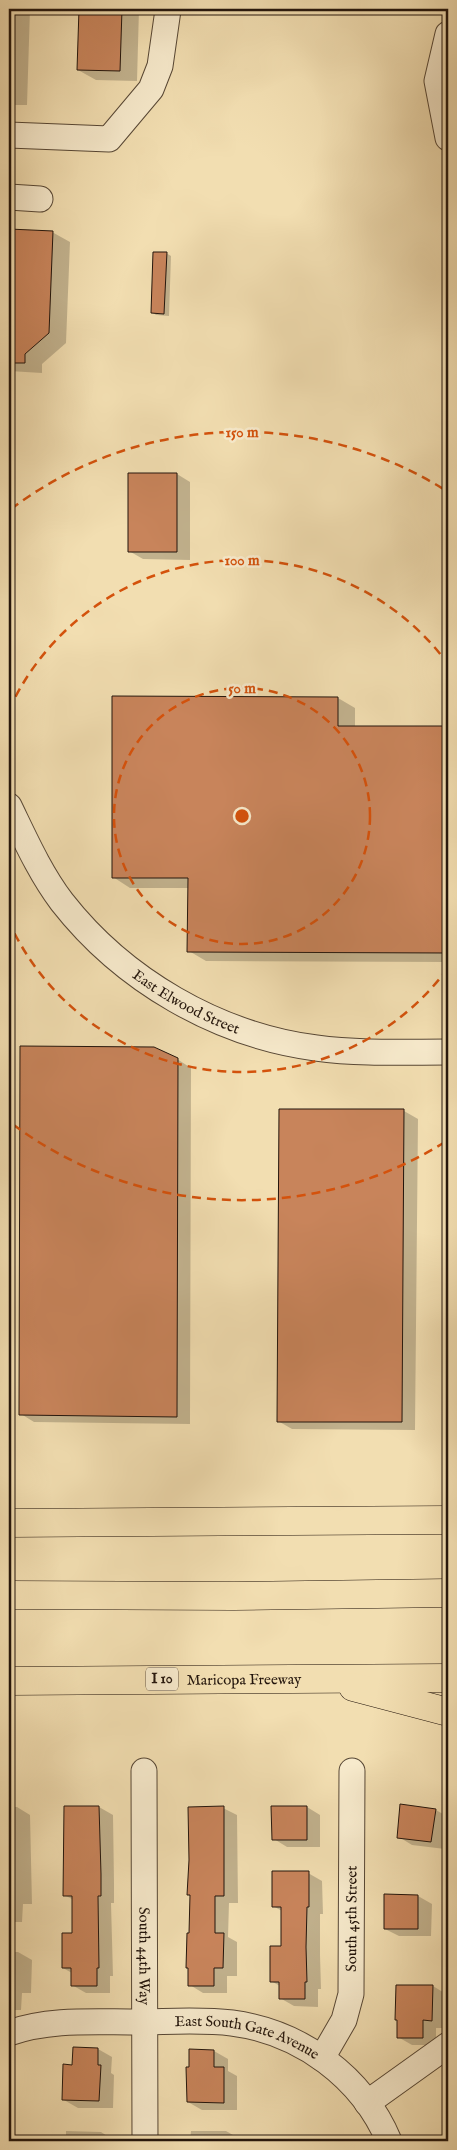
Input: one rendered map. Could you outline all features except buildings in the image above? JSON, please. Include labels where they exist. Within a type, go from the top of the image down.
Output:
[{"type":"highway","points":[[9,1522],[448,1520]]},
{"type":"highway","points":[[9,1595],[234,1596],[448,1593]]},
{"type":"highway","points":[[315,1678],[448,1712]]},
{"type":"highway","name":"Maricopa Freeway","points":[[9,1681],[448,1678]]},
{"type":"street","points":[[9,135],[109,139],[151,89],[160,66],[168,10]]},
{"type":"street","points":[[448,34],[438,81],[448,138]]},
{"type":"street","points":[[9,198],[40,199]]},
{"type":"street","name":"East Elwood Street","points":[[9,806],[31,852],[63,903],[123,966],[161,992],[202,1014],[230,1026],[273,1039],[315,1048],[349,1051],[448,1052]]},
{"type":"street","name":"South 44th Way","points":[[144,1771],[145,2141]]},
{"type":"street","name":"South 45th Street","points":[[322,2058],[344,2020],[351,1994],[352,1771]]},
{"type":"street","name":"East South Gate Avenue","points":[[9,2033],[27,2027],[60,2022],[216,2022],[247,2025],[292,2040],[322,2058],[346,2077],[367,2102]]},
{"type":"street","points":[[389,2141],[367,2102],[448,2045]]}]
